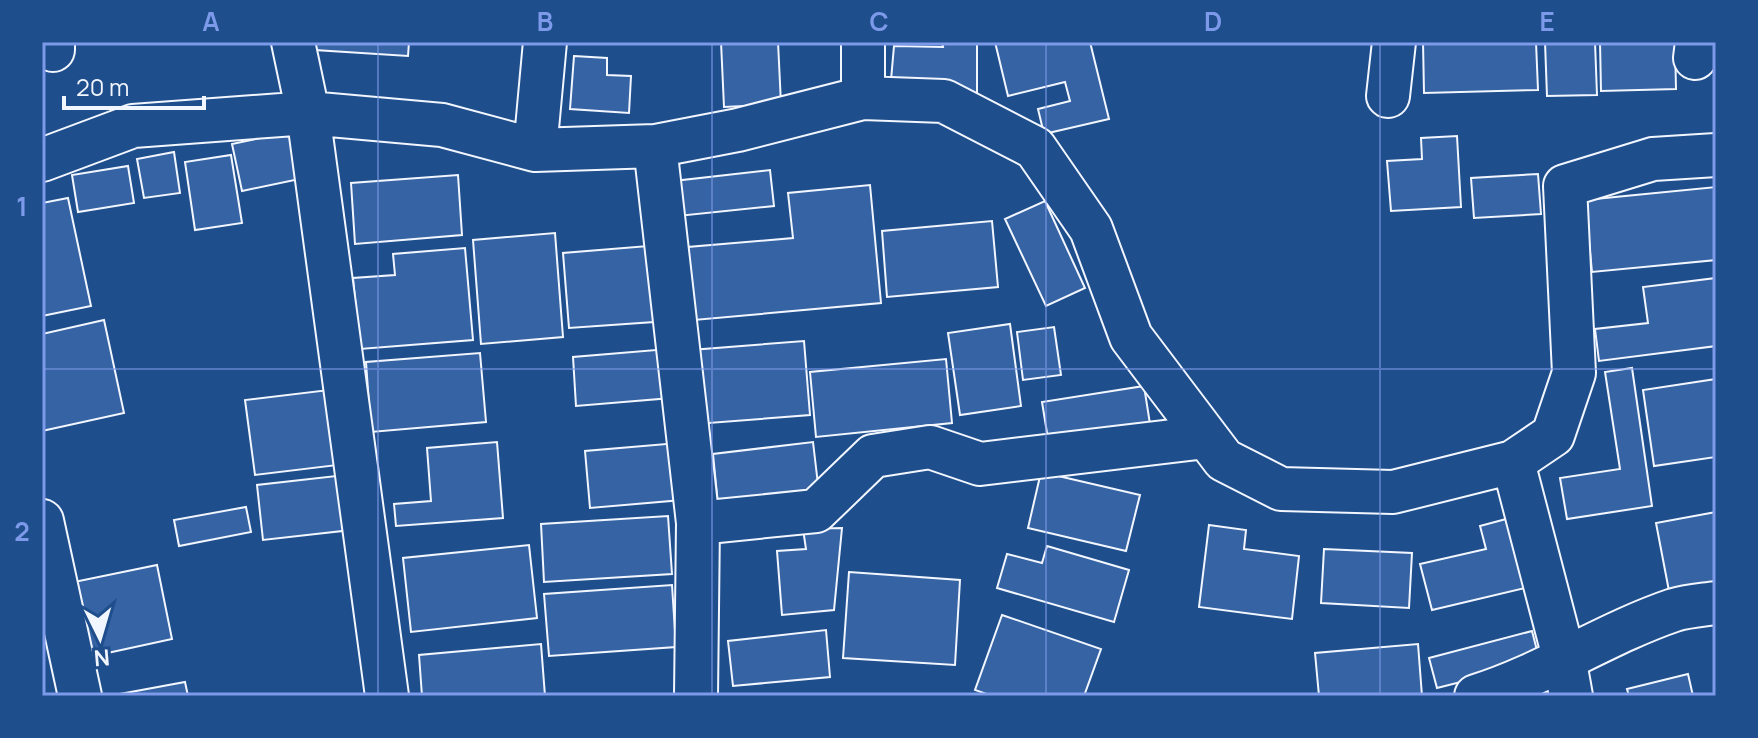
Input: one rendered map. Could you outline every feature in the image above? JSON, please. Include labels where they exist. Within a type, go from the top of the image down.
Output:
[{"type":"street","points":[[293,42],[308,113],[387,696]]},
{"type":"street","points":[[535,150],[545,42]]},
{"type":"street","points":[[863,42],[863,98]]},
{"type":"street","points":[[1388,96],[1394,42]]},
{"type":"street","points":[[42,160],[133,126],[308,113],[442,125],[535,150],[655,146],[738,130],[863,98],[944,101],[1035,148],[1091,229],[1131,337],[1224,460],[1281,489],[1393,492],[1513,462],[1553,435],[1574,373],[1565,186],[1653,159],[1716,155]]},
{"type":"street","points":[[655,146],[698,523],[696,696]]},
{"type":"street","points":[[698,523],[816,511],[873,456],[930,447],[980,464],[1206,437]]},
{"type":"street","points":[[1513,462],[1568,677]]},
{"type":"street","points":[[42,521],[80,696]]},
{"type":"street","points":[[1476,696],[1568,677],[1676,609],[1716,603]]},
{"type":"building","points":[[316,42],[409,42],[408,56],[315,50]]},
{"type":"building","points":[[721,42],[778,42],[781,104],[724,107]]},
{"type":"building","points":[[942,42],[977,42],[977,94],[891,80],[894,46],[943,47]]},
{"type":"building","points":[[995,42],[1090,42],[1109,119],[1044,134],[1038,109],[1070,101],[1065,82],[1008,96]]},
{"type":"building","points":[[1423,42],[1536,42],[1538,90],[1424,93]]},
{"type":"building","points":[[1545,42],[1595,42],[1597,95],[1547,96]]},
{"type":"building","points":[[1600,42],[1675,42],[1676,89],[1601,91]]},
{"type":"building","points":[[574,56],[607,58],[607,75],[631,76],[629,113],[570,109]]},
{"type":"building","points":[[298,130],[309,177],[242,191],[232,144]]},
{"type":"building","points":[[1457,136],[1461,207],[1391,211],[1387,161],[1422,159],[1421,138]]},
{"type":"building","points":[[174,152],[180,193],[144,198],[137,159]]},
{"type":"building","points":[[231,155],[242,223],[195,230],[185,162]]},
{"type":"building","points":[[128,166],[134,203],[78,212],[72,175]]},
{"type":"building","points":[[770,170],[774,206],[678,216],[674,181]]},
{"type":"building","points":[[1538,174],[1541,214],[1474,218],[1471,178]]},
{"type":"building","points":[[458,175],[462,235],[355,244],[351,183]]},
{"type":"building","points":[[870,185],[881,303],[683,321],[676,248],[793,238],[788,193]]},
{"type":"building","points":[[1716,187],[1716,260],[1592,272],[1585,200]]},
{"type":"building","points":[[68,198],[91,306],[42,316],[42,203]]},
{"type":"building","points":[[1045,201],[1085,288],[1046,306],[1005,219]]},
{"type":"building","points":[[992,221],[998,287],[887,297],[882,231]]},
{"type":"building","points":[[555,233],[563,337],[481,344],[473,240]]},
{"type":"building","points":[[648,246],[654,322],[569,328],[563,253]]},
{"type":"building","points":[[465,248],[473,340],[360,349],[353,278],[395,275],[393,254]]},
{"type":"building","points":[[1716,278],[1716,346],[1599,361],[1595,329],[1648,323],[1643,287]]},
{"type":"building","points":[[104,320],[124,413],[42,431],[42,334]]},
{"type":"building","points":[[1010,324],[1021,406],[960,415],[948,333]]},
{"type":"building","points":[[1054,327],[1061,375],[1023,380],[1017,332]]},
{"type":"building","points":[[804,341],[810,415],[696,424],[691,350]]},
{"type":"building","points":[[668,349],[671,398],[576,406],[573,357]]},
{"type":"building","points":[[480,353],[486,422],[371,432],[366,362]]},
{"type":"building","points":[[946,359],[952,423],[816,437],[810,372]]},
{"type":"building","points":[[1632,368],[1652,506],[1567,519],[1560,478],[1620,469],[1605,372]]},
{"type":"building","points":[[1716,379],[1716,457],[1654,466],[1643,390]]},
{"type":"building","points":[[1144,386],[1150,424],[1048,439],[1042,402]]},
{"type":"building","points":[[337,389],[346,464],[255,475],[245,400]]},
{"type":"building","points":[[497,442],[503,518],[396,526],[394,504],[431,501],[427,448]]},
{"type":"building","points":[[813,442],[819,493],[718,505],[713,454]]},
{"type":"building","points":[[678,443],[682,500],[590,508],[585,451]]},
{"type":"building","points":[[1041,472],[1140,495],[1126,551],[1028,528]]},
{"type":"building","points":[[345,475],[351,530],[263,540],[257,485]]},
{"type":"building","points":[[246,507],[251,532],[179,546],[174,520]]},
{"type":"building","points":[[1716,512],[1716,583],[1669,591],[1656,523]]},
{"type":"building","points":[[1521,515],[1538,585],[1432,610],[1420,564],[1486,549],[1480,526]]},
{"type":"building","points":[[668,516],[672,574],[544,582],[541,524]]},
{"type":"building","points":[[1209,525],[1246,530],[1244,549],[1299,556],[1292,619],[1199,607]]},
{"type":"building","points":[[842,528],[834,610],[782,615],[777,551],[806,549],[803,529]]},
{"type":"building","points":[[529,545],[537,618],[411,632],[403,558]]},
{"type":"building","points":[[1047,546],[1129,570],[1114,622],[997,588],[1007,554],[1042,563]]},
{"type":"building","points":[[1324,549],[1412,553],[1409,608],[1321,603]]},
{"type":"building","points":[[157,565],[172,639],[89,657],[74,582]]},
{"type":"building","points":[[849,572],[960,580],[955,665],[843,658]]},
{"type":"building","points":[[672,585],[676,647],[549,656],[544,594]]},
{"type":"building","points":[[1002,615],[1101,649],[1084,696],[992,696],[975,690]]},
{"type":"building","points":[[826,630],[830,677],[733,686],[728,641]]},
{"type":"building","points":[[1532,631],[1540,662],[1437,688],[1429,658]]},
{"type":"building","points":[[541,644],[545,696],[422,696],[419,655]]},
{"type":"building","points":[[1418,644],[1422,696],[1319,696],[1315,653]]},
{"type":"building","points":[[1688,674],[1693,696],[1629,696],[1627,689]]},
{"type":"building","points":[[185,682],[188,696],[109,696]]}]
